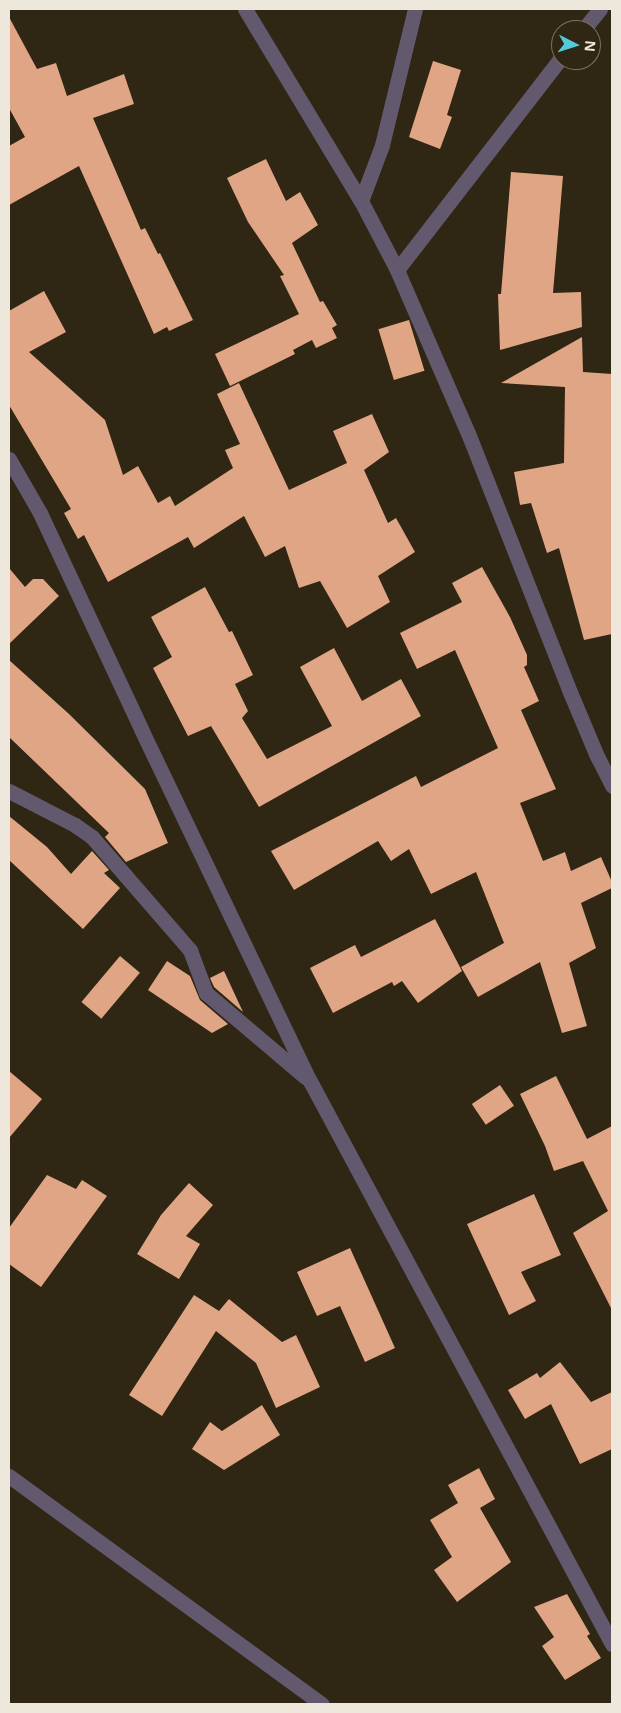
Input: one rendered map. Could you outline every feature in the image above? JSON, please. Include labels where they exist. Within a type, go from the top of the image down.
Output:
[{"type":"street","points":[[245,9],[361,201],[397,270],[468,433],[502,524],[573,701],[612,786]]},
{"type":"street","points":[[361,201],[382,145],[415,9]]},
{"type":"street","points":[[591,20],[600,9]]},
{"type":"street","points":[[397,270],[552,70]]},
{"type":"street","points":[[9,459],[40,513],[141,730],[310,1082],[612,1644]]},
{"type":"street","points":[[9,791],[75,825],[92,837],[190,950],[206,993],[310,1082]]},
{"type":"street","points":[[9,1476],[322,1704]]},
{"type":"building","points":[[9,17],[37,69],[56,63],[67,96],[124,74],[134,104],[93,118],[141,230],[145,228],[158,254],[160,253],[193,320],[169,331],[167,327],[154,334],[79,166],[9,205],[9,146],[25,137],[9,108]]},
{"type":"building","points":[[433,61],[461,70],[447,115],[452,117],[440,149],[409,137]]},
{"type":"building","points":[[266,159],[286,201],[300,192],[318,225],[292,243],[320,302],[323,301],[337,325],[332,328],[337,338],[316,348],[312,340],[293,350],[295,354],[230,386],[215,354],[299,314],[280,276],[284,275],[248,222],[227,178]]},
{"type":"building","points":[[511,172],[563,176],[553,293],[581,292],[582,327],[500,350],[498,294],[501,294]]},
{"type":"building","points":[[44,291],[66,332],[29,352],[105,420],[123,475],[138,466],[158,503],[170,496],[175,506],[233,468],[225,450],[240,444],[217,394],[239,383],[289,490],[347,463],[333,431],[372,414],[389,452],[364,470],[388,523],[396,518],[415,552],[378,576],[390,602],[347,628],[320,581],[299,588],[285,546],[265,557],[244,516],[194,548],[188,537],[108,582],[84,535],[78,539],[64,513],[71,509],[9,405],[9,311]]},
{"type":"building","points":[[409,320],[424,371],[394,380],[378,329]]},
{"type":"building","points":[[582,337],[583,372],[612,374],[612,634],[584,640],[559,548],[547,553],[531,503],[520,505],[514,472],[564,463],[565,387],[501,383]]},
{"type":"building","points":[[482,567],[510,617],[527,655],[527,665],[524,667],[539,701],[521,710],[556,789],[520,803],[543,861],[565,852],[571,871],[601,857],[612,882],[612,888],[581,903],[596,948],[569,963],[587,1026],[562,1033],[540,962],[478,997],[461,967],[504,943],[476,872],[431,894],[409,849],[391,861],[378,841],[294,890],[271,851],[416,776],[421,787],[498,748],[455,650],[417,669],[400,633],[462,602],[452,583]]},
{"type":"building","points":[[9,568],[25,587],[33,579],[43,579],[59,596],[9,644]]},
{"type":"building","points":[[205,587],[229,632],[232,631],[253,675],[235,684],[248,711],[242,718],[267,759],[332,726],[300,667],[334,648],[362,701],[401,679],[421,716],[259,807],[211,726],[188,736],[153,668],[172,657],[151,617]]},
{"type":"building","points":[[9,660],[69,714],[145,789],[168,843],[126,862],[105,837],[109,833],[9,737]]},
{"type":"building","points":[[9,816],[47,847],[71,874],[92,851],[109,870],[104,873],[120,888],[83,929],[9,860]]},
{"type":"building","points":[[435,919],[462,971],[418,1003],[402,981],[394,986],[392,982],[333,1013],[310,968],[355,945],[361,957]]},
{"type":"building","points":[[120,956],[140,973],[101,1019],[81,1002]]},
{"type":"building","points":[[167,961],[190,976],[200,1000],[228,1024],[212,1033],[148,990]]},
{"type":"building","points":[[224,971],[243,1012],[214,987],[210,978]]},
{"type":"building","points":[[9,1071],[42,1099],[9,1138]]},
{"type":"building","points":[[556,1076],[587,1139],[612,1126],[612,1310],[573,1233],[608,1211],[583,1161],[554,1171],[545,1146],[520,1094]]},
{"type":"building","points":[[500,1085],[514,1106],[486,1125],[472,1104]]},
{"type":"building","points":[[47,1175],[76,1189],[82,1180],[107,1196],[41,1287],[9,1264],[9,1228]]},
{"type":"building","points":[[189,1183],[213,1205],[186,1236],[200,1244],[179,1279],[137,1254],[161,1215]]},
{"type":"building","points":[[534,1194],[561,1255],[521,1272],[536,1301],[509,1315],[467,1224]]},
{"type":"building","points":[[350,1248],[395,1348],[365,1362],[340,1306],[317,1316],[297,1272]]},
{"type":"building","points":[[194,1295],[219,1311],[229,1299],[282,1342],[296,1335],[320,1387],[276,1408],[256,1363],[216,1331],[162,1416],[129,1395]]},
{"type":"building","points":[[560,1362],[591,1402],[612,1392],[612,1449],[580,1464],[551,1404],[525,1419],[508,1390],[537,1373],[540,1378]]},
{"type":"building","points":[[262,1405],[280,1435],[224,1470],[192,1449],[210,1422],[222,1431]]},
{"type":"building","points":[[479,1468],[495,1499],[480,1508],[511,1562],[457,1602],[434,1570],[452,1557],[430,1520],[458,1503],[448,1485]]},
{"type":"building","points":[[567,1594],[590,1634],[587,1636],[601,1658],[565,1680],[542,1646],[554,1637],[534,1607]]}]
